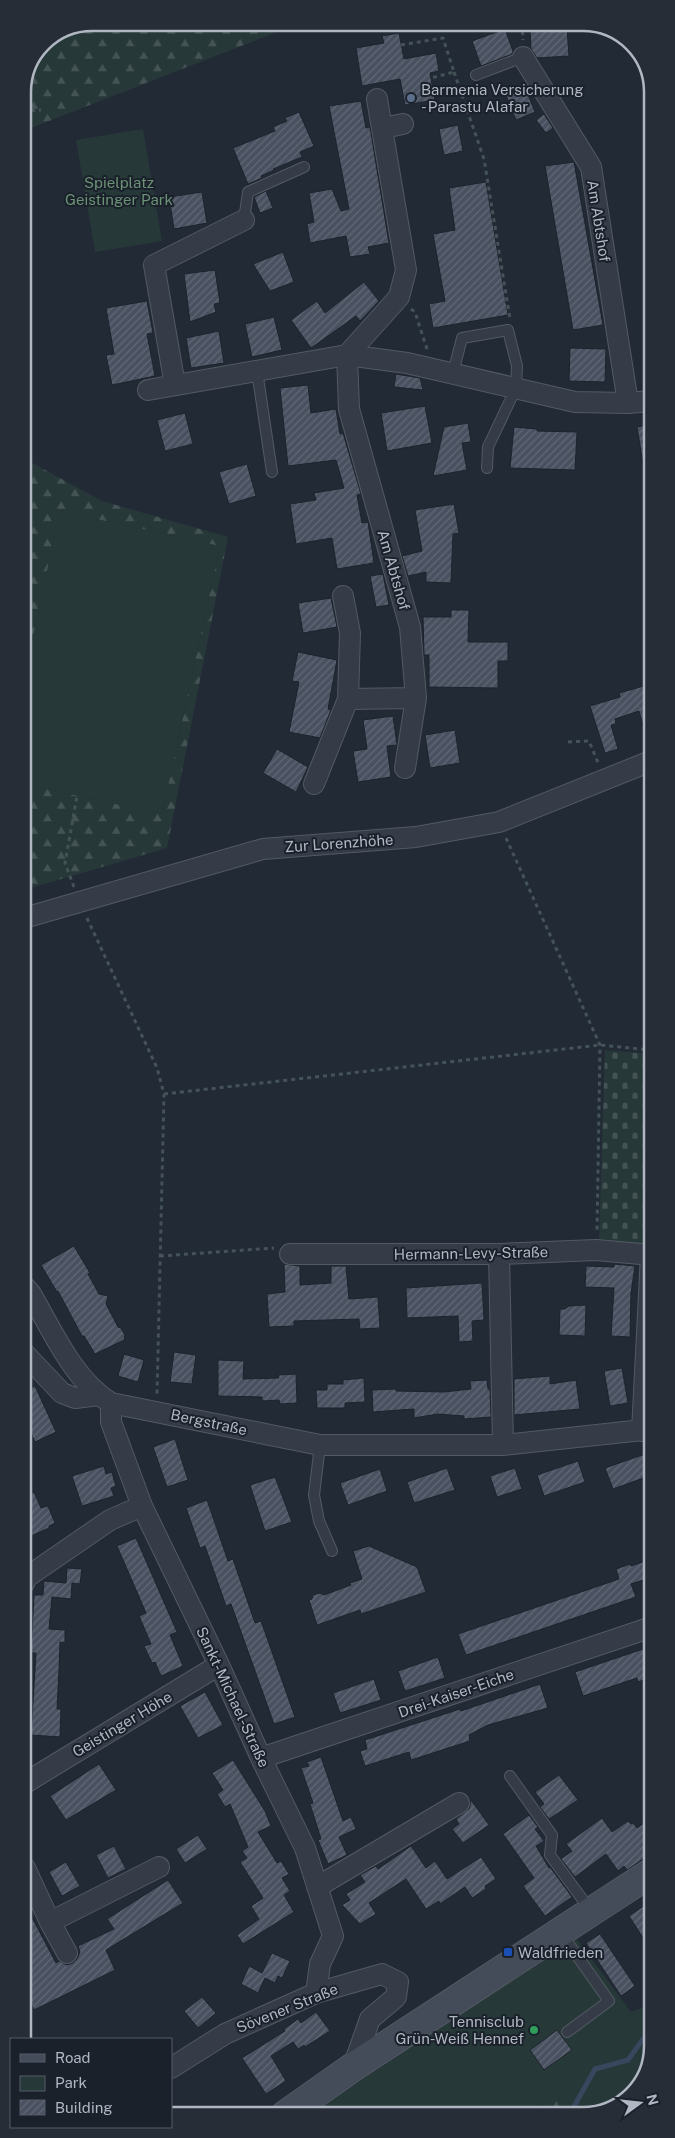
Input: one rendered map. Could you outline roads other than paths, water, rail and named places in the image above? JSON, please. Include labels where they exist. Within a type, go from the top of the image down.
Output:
[{"type":"main road","points":[[295,2107],[353,2067],[644,1877]]},
{"type":"street","name":"Am Abtshof","points":[[523,57],[590,167],[628,403]]},
{"type":"street","points":[[347,355],[399,297],[406,270],[377,99]]},
{"type":"street","points":[[383,128],[403,124]]},
{"type":"street","points":[[175,385],[154,265],[244,220]]},
{"type":"street","name":"Am Abtshof","points":[[347,355],[349,409],[410,627],[416,698],[405,768]]},
{"type":"street","points":[[148,390],[347,355],[407,363],[575,402],[644,402]]},
{"type":"street","points":[[314,784],[348,699],[350,633],[343,596]]},
{"type":"street","points":[[348,699],[416,698]]},
{"type":"street","name":"Zur Lorenzhöhe","points":[[31,916],[264,849],[416,838],[499,822],[644,764]]},
{"type":"street","name":"Hermann-Levy-Straße","points":[[290,1254],[500,1254],[596,1250],[644,1254]]},
{"type":"street","points":[[500,1254],[502,1445]]},
{"type":"street","points":[[31,1296],[78,1372],[105,1399]]},
{"type":"street","name":"Bergstraße","points":[[31,1360],[62,1393],[75,1398],[105,1399],[320,1445],[502,1445],[644,1430]]},
{"type":"street","name":"Sankt-Michael-Straße","points":[[105,1399],[110,1422],[142,1506],[219,1664],[261,1758],[305,1848],[333,1936],[320,1964],[316,1993]]},
{"type":"street","points":[[31,1574],[110,1520],[142,1506]]},
{"type":"street","name":"Drei-Kaiser-Eiche","points":[[261,1758],[644,1630]]},
{"type":"street","name":"Geistinger Höhe","points":[[31,1779],[219,1664]]},
{"type":"street","points":[[317,1887],[459,1803]]},
{"type":"street","points":[[50,1922],[159,1867]]},
{"type":"street","points":[[31,1881],[67,1953]]},
{"type":"street","name":"Sövener Straße","points":[[172,2067],[224,2034],[316,1993],[382,1974],[398,1982],[396,1997],[370,2018],[353,2067]]},
{"type":"lane","points":[[476,75],[523,57]]},
{"type":"lane","points":[[244,220],[248,192],[304,167]]},
{"type":"lane","points":[[453,373],[462,338],[508,330],[517,366],[516,388],[488,447],[487,468]]},
{"type":"lane","points":[[257,371],[272,472]]},
{"type":"lane","points":[[320,1445],[314,1495],[320,1521],[332,1552]]},
{"type":"lane","points":[[510,1776],[552,1835],[550,1855],[591,1912]]},
{"type":"lane","points":[[560,1932],[609,2001],[567,2032]]},
{"type":"waterway","points":[[574,2107],[595,2069],[628,2060],[644,2038]]},
{"type":"place","name":"Barmenia Versicherung - Parastu Alafar","points":[[411,98]]},
{"type":"place","name":"Waldfrieden","points":[[508,1952]]},
{"type":"place","name":"Tennisclub Grün-Weiß Hennef","points":[[534,2030]]},
{"type":"park label","name":"Spielplatz Geistinger Park","points":[[119,190]]}]
